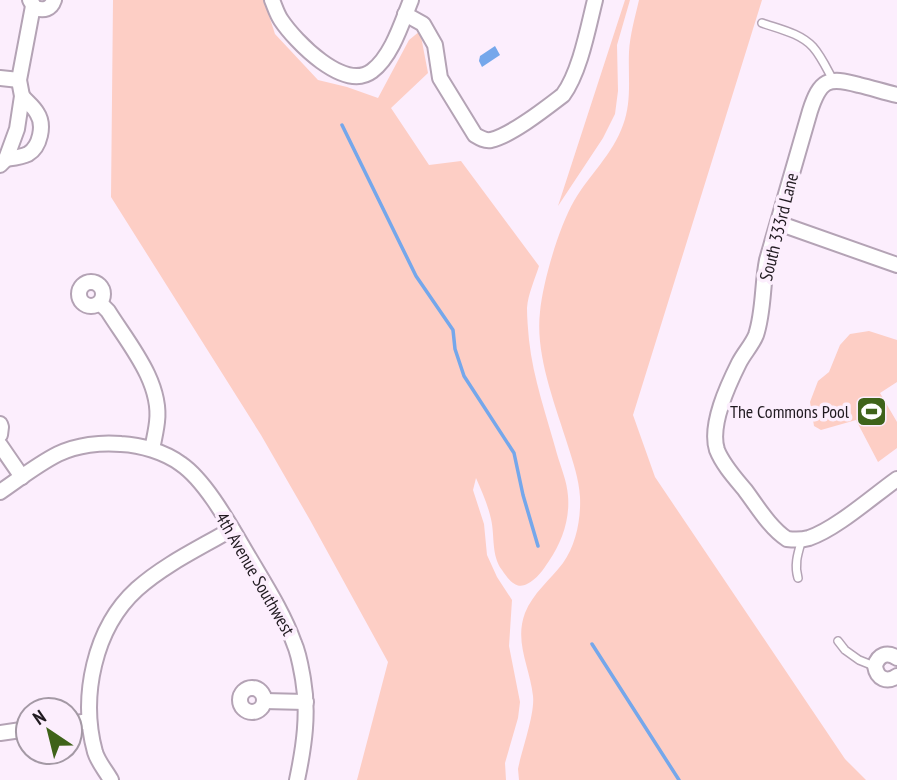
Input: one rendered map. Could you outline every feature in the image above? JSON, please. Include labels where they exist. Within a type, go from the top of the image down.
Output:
[{"type":"street","points":[[31,3],[39,10],[44,10],[51,6],[54,0]]},
{"type":"street","points":[[272,0],[279,17],[307,51],[340,72],[355,76],[373,71],[382,60],[393,43],[408,7],[435,45],[440,78],[475,135],[489,140],[510,132],[563,95],[582,51],[595,0]]},
{"type":"street","points":[[3,162],[17,129],[22,96],[19,80],[31,3]]},
{"type":"street","points":[[0,78],[19,80]]},
{"type":"street","points":[[830,81],[845,80],[897,95]]},
{"type":"street","name":"South 333rd Lane","points":[[802,540],[787,539],[769,522],[718,452],[715,427],[724,397],[757,333],[765,272],[813,102],[820,88],[830,81]]},
{"type":"street","points":[[3,162],[29,153],[40,134],[38,114],[22,96]]},
{"type":"street","points":[[778,223],[897,265]]},
{"type":"street","points":[[0,492],[60,453],[96,443],[152,449],[158,421],[157,402],[150,377],[108,311],[100,303]]},
{"type":"street","points":[[0,424],[0,435]]},
{"type":"street","points":[[0,445],[22,477]]},
{"type":"street","name":"4th Avenue Southwest","points":[[152,449],[180,462],[197,478],[232,529],[279,610],[295,644],[306,702],[304,740],[297,780]]},
{"type":"street","points":[[802,540],[839,521],[897,479]]},
{"type":"street","points":[[111,780],[96,755],[89,721],[90,681],[95,658],[116,615],[136,590],[158,573],[232,529]]},
{"type":"street","points":[[895,683],[881,678],[875,666],[882,656],[891,654],[897,658]]},
{"type":"street","points":[[264,701],[306,702]]},
{"type":"street","points":[[84,722],[89,721]]},
{"type":"lane","points":[[762,23],[806,40],[818,53],[830,81]]},
{"type":"lane","points":[[798,578],[795,570],[796,558],[802,540]]},
{"type":"lane","points":[[838,641],[859,660],[875,666]]},
{"type":"shaded area","points":[[113,0],[264,0],[275,34],[318,80],[378,98],[409,40],[420,31],[428,73],[391,108],[429,165],[461,161],[539,266],[528,303],[529,340],[537,383],[566,485],[568,505],[558,546],[542,571],[531,582],[516,585],[502,570],[495,552],[490,514],[476,478],[473,490],[484,524],[487,555],[512,600],[509,646],[520,702],[505,763],[506,780],[357,780],[388,662],[261,435],[111,197]]},
{"type":"shaded area","points":[[625,0],[630,0],[617,45],[618,91],[615,114],[603,138],[558,206]]},
{"type":"shaded area","points":[[639,0],[762,0],[633,415],[655,477],[845,759],[866,780],[519,780],[518,769],[533,703],[522,644],[522,624],[532,599],[568,556],[577,532],[580,505],[576,471],[552,396],[540,345],[540,312],[544,285],[568,212],[619,136],[626,116],[630,46]]},
{"type":"shaded area","points":[[869,331],[897,340],[897,382],[880,393],[897,422],[897,448],[878,462],[856,420],[821,430],[814,426],[810,402],[818,381],[829,372],[840,345],[850,334]]},
{"type":"water","points":[[495,46],[500,55],[482,67],[480,56]]},
{"type":"waterway","points":[[342,125],[416,276],[453,330],[455,349],[464,376],[514,453],[538,546]]},
{"type":"waterway","points":[[592,644],[679,780]]},
{"type":"place","name":"The Commons Pool","points":[[872,412]]}]
